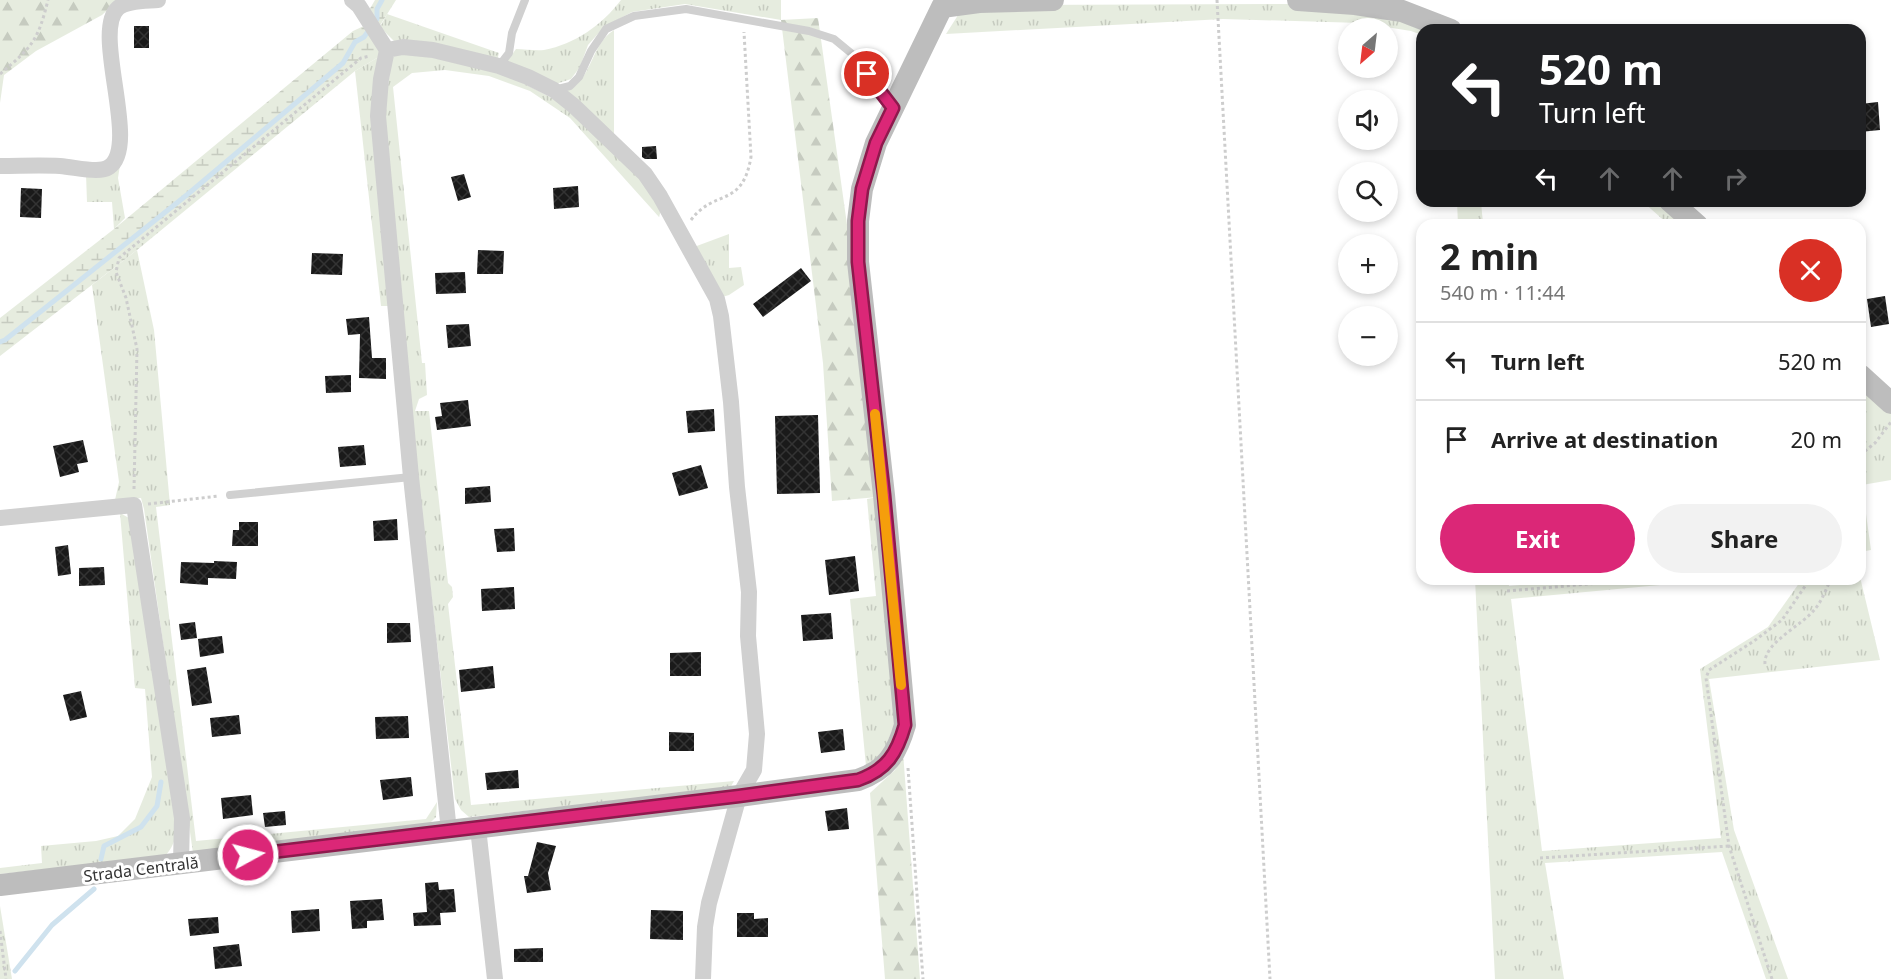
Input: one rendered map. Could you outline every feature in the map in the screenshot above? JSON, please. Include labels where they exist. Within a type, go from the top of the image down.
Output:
[{"type":"street","points":[[0,166],[60,166],[98,170],[108,168],[115,162],[120,137],[110,39],[112,17],[118,7],[131,2],[158,0]]},
{"type":"street","points":[[944,3],[1053,0]]},
{"type":"street","points":[[1298,0],[1355,4],[1402,11],[1436,24]]},
{"type":"street","name":"Strada Centrală","points":[[0,885],[858,780],[874,774],[887,763],[899,746],[905,725],[886,517],[858,262],[858,221],[862,189],[876,143],[944,3]]},
{"type":"street","points":[[359,6],[383,43],[378,116],[411,477],[449,831]]},
{"type":"street","points":[[383,43],[433,50],[499,66],[554,90],[574,106],[645,174],[660,196],[717,299],[731,402],[737,487],[749,592],[748,636],[758,734],[754,770],[739,796],[709,903],[705,927],[703,979]]},
{"type":"street","points":[[1677,207],[1690,219]]},
{"type":"street","points":[[1866,381],[1890,407]]},
{"type":"street","points":[[0,518],[134,505],[182,818],[182,863]]},
{"type":"street","points":[[478,828],[495,979]]},
{"type":"lane","points":[[499,66],[509,53],[512,33],[525,0]]},
{"type":"lane","points":[[554,90],[570,86],[579,77],[591,51],[606,29],[634,16],[686,9],[809,31],[834,39],[851,53],[893,108]]},
{"type":"lane","points":[[230,495],[411,477]]},
{"type":"path","points":[[0,74],[33,44],[48,0]]},
{"type":"path","points":[[1218,0],[1270,979]]},
{"type":"path","points":[[681,237],[692,217],[706,205],[730,195],[744,184],[749,170],[751,157],[744,19]]},
{"type":"path","points":[[230,495],[134,505],[137,349],[126,298],[116,272],[119,258],[361,58],[383,43]]},
{"type":"path","points":[[1866,450],[1886,431],[1890,407]]},
{"type":"path","points":[[1507,591],[1577,585]]},
{"type":"path","points":[[1772,979],[1729,846],[1706,678],[1709,670],[1782,620],[1806,585]]},
{"type":"path","points":[[1764,664],[1764,657],[1770,648],[1815,609],[1827,585]]},
{"type":"path","points":[[907,757],[924,979]]},
{"type":"path","points":[[1540,858],[1729,846]]},
{"type":"path","points":[[0,931],[6,979]]},
{"type":"green space","points":[[0,0],[122,0],[102,15],[36,51],[4,75],[0,103]]},
{"type":"green space","points":[[375,0],[396,0],[379,27],[368,12]]},
{"type":"green space","points":[[621,0],[781,0],[781,20],[685,4],[632,12],[604,27],[588,45],[580,67],[571,79],[556,84],[505,64],[516,49],[544,50],[577,38],[605,18]]},
{"type":"green space","points":[[1288,4],[1392,15],[1398,18],[1338,18],[1338,22],[1223,19],[946,34],[960,12],[1006,5]]},
{"type":"green space","points":[[387,14],[499,53],[497,61],[394,41],[380,27]]},
{"type":"green space","points":[[818,18],[851,253],[878,497],[832,501],[823,363],[781,20]]},
{"type":"green space","points":[[1398,18],[1416,27],[1416,33],[1398,29]]},
{"type":"green space","points":[[366,25],[382,55],[355,71],[137,250],[0,356],[0,318],[114,229],[353,31]]},
{"type":"green space","points":[[614,30],[614,141],[564,92],[581,80],[600,45]]},
{"type":"green space","points":[[402,52],[498,70],[571,108],[642,177],[662,207],[659,217],[570,118],[530,91],[489,76],[445,70],[412,73],[393,87],[422,363],[425,363],[427,395],[419,399],[415,411],[429,411],[448,583],[452,587],[453,597],[448,604],[471,805],[734,781],[730,788],[469,817],[461,810],[455,799],[413,437],[383,121],[392,57]]},
{"type":"green space","points":[[382,55],[388,306],[381,306],[355,71]]},
{"type":"green space","points":[[120,165],[118,178],[125,218],[114,229],[112,202],[87,202],[86,174]]},
{"type":"green space","points":[[1457,207],[1482,207],[1482,219],[1458,219]]},
{"type":"green space","points":[[1649,207],[1668,207],[1682,219],[1662,219]]},
{"type":"green space","points":[[729,234],[729,268],[741,267],[744,285],[722,297],[694,247]]},
{"type":"green space","points":[[137,250],[154,330],[170,505],[156,507],[196,841],[426,819],[437,802],[436,817],[430,823],[193,853],[144,509],[141,498],[115,500],[119,482],[92,285]]},
{"type":"green space","points":[[1866,386],[1891,408],[1891,480],[1866,484]]},
{"type":"green space","points":[[878,497],[896,721],[882,755],[866,766],[850,599],[876,596],[867,499]]},
{"type":"green space","points":[[120,513],[129,518],[177,815],[174,843],[164,857],[0,874],[0,868],[42,863],[41,846],[96,841],[118,836],[135,819],[152,777],[145,689],[135,688]]},
{"type":"green space","points":[[1866,514],[1871,550],[1866,551]]},
{"type":"green space","points":[[1475,585],[1660,585],[1511,599],[1542,851],[1721,838],[1700,669],[1768,627],[1798,585],[1862,585],[1880,660],[1709,679],[1734,830],[1788,979],[1766,979],[1722,852],[1545,863],[1564,979],[1495,979]]},
{"type":"green space","points":[[903,752],[920,979],[885,979],[870,793],[895,770]]},
{"type":"green space","points":[[0,906],[12,979],[0,979]]},
{"type":"building","points":[[134,26],[149,26],[149,48],[134,48]]},
{"type":"building","points":[[1878,102],[1880,130],[1866,131],[1866,103]]},
{"type":"building","points":[[656,146],[657,159],[642,157],[642,147]]},
{"type":"building","points":[[464,174],[471,197],[458,201],[451,177]]},
{"type":"building","points":[[578,186],[579,207],[554,209],[553,188]]},
{"type":"building","points":[[21,188],[42,189],[41,218],[20,217]]},
{"type":"building","points":[[478,250],[504,251],[503,274],[477,274]]},
{"type":"building","points":[[312,253],[343,254],[342,275],[311,274]]},
{"type":"building","points":[[801,268],[811,281],[763,317],[753,304]]},
{"type":"building","points":[[465,272],[466,293],[436,294],[435,273]]},
{"type":"building","points":[[1885,296],[1889,324],[1871,327],[1867,299]]},
{"type":"building","points":[[369,317],[372,358],[386,358],[386,379],[359,378],[360,334],[348,335],[346,319]]},
{"type":"building","points":[[469,324],[471,346],[448,348],[446,325]]},
{"type":"building","points":[[351,375],[351,392],[326,393],[325,376]]},
{"type":"building","points":[[468,400],[471,426],[437,430],[435,417],[442,416],[440,403]]},
{"type":"building","points":[[714,409],[715,431],[688,433],[686,411]]},
{"type":"building","points":[[818,415],[820,493],[777,494],[775,416]]},
{"type":"building","points":[[83,440],[88,462],[77,464],[79,472],[60,477],[53,446]]},
{"type":"building","points":[[364,445],[366,465],[340,467],[338,447]]},
{"type":"building","points":[[701,465],[708,488],[679,496],[672,473]]},
{"type":"building","points":[[490,486],[491,502],[465,504],[465,488]]},
{"type":"building","points":[[397,519],[398,540],[374,541],[373,521]]},
{"type":"building","points":[[239,522],[258,522],[258,546],[232,546],[233,530],[239,530]]},
{"type":"building","points":[[514,528],[515,551],[497,552],[494,529]]},
{"type":"building","points":[[68,545],[71,574],[58,576],[55,547]]},
{"type":"building","points":[[855,556],[859,591],[829,595],[825,560]]},
{"type":"building","points":[[214,561],[237,562],[236,579],[208,578],[208,585],[180,583],[181,562],[214,563]]},
{"type":"building","points":[[104,567],[105,585],[79,586],[79,568]]},
{"type":"building","points":[[514,587],[515,609],[482,611],[481,589]]},
{"type":"building","points":[[831,613],[833,639],[803,641],[801,615]]},
{"type":"building","points":[[195,622],[197,638],[181,640],[179,624]]},
{"type":"building","points":[[387,623],[410,623],[411,642],[387,643]]},
{"type":"building","points":[[222,636],[224,653],[200,657],[198,639]]},
{"type":"building","points":[[701,652],[701,676],[670,676],[670,653]]},
{"type":"building","points":[[493,666],[495,688],[461,692],[459,670]]},
{"type":"building","points":[[206,667],[212,703],[192,706],[187,670]]},
{"type":"building","points":[[81,691],[87,717],[70,721],[63,695]]},
{"type":"building","points":[[239,715],[241,734],[212,737],[210,718]]},
{"type":"building","points":[[408,716],[409,738],[376,739],[375,717]]},
{"type":"building","points":[[843,729],[845,750],[821,753],[818,732]]},
{"type":"building","points":[[669,732],[694,733],[694,751],[669,751]]},
{"type":"building","points":[[518,770],[519,788],[487,790],[485,773]]},
{"type":"building","points":[[411,777],[413,796],[383,800],[380,780]]},
{"type":"building","points":[[251,795],[253,815],[223,819],[221,798]]},
{"type":"building","points":[[847,808],[849,829],[828,831],[825,811]]},
{"type":"building","points":[[285,811],[286,825],[265,827],[263,813]]},
{"type":"building","points":[[537,842],[556,846],[548,873],[551,890],[527,893],[524,876],[528,876]]},
{"type":"building","points":[[438,882],[439,890],[454,889],[456,912],[440,913],[441,925],[414,926],[413,913],[427,912],[425,883]]},
{"type":"building","points":[[382,899],[384,920],[367,921],[367,928],[352,929],[350,901]]},
{"type":"building","points":[[319,909],[320,931],[292,933],[291,911]]},
{"type":"building","points":[[651,910],[683,911],[683,940],[650,939]]},
{"type":"building","points":[[737,913],[754,913],[754,919],[768,918],[768,937],[737,937]]},
{"type":"building","points":[[218,917],[219,933],[190,936],[188,919]]},
{"type":"building","points":[[239,944],[242,966],[215,969],[213,947]]},
{"type":"building","points":[[543,948],[543,962],[514,962],[514,949]]},
{"type":"waterway","points":[[0,342],[188,194],[343,63],[355,42],[364,37],[377,19],[377,9],[382,0]]},
{"type":"waterway","points":[[101,859],[104,846],[141,827],[157,806],[161,782]]},
{"type":"waterway","points":[[15,971],[52,925],[94,889]]},
{"type":"slow traffic","points":[[875,414],[894,593],[901,685]]},
{"type":"route","points":[[248,855],[858,780],[874,774],[887,763],[899,746],[905,725],[894,593],[858,262],[858,221],[862,189],[876,143],[893,108],[867,74]]}]
